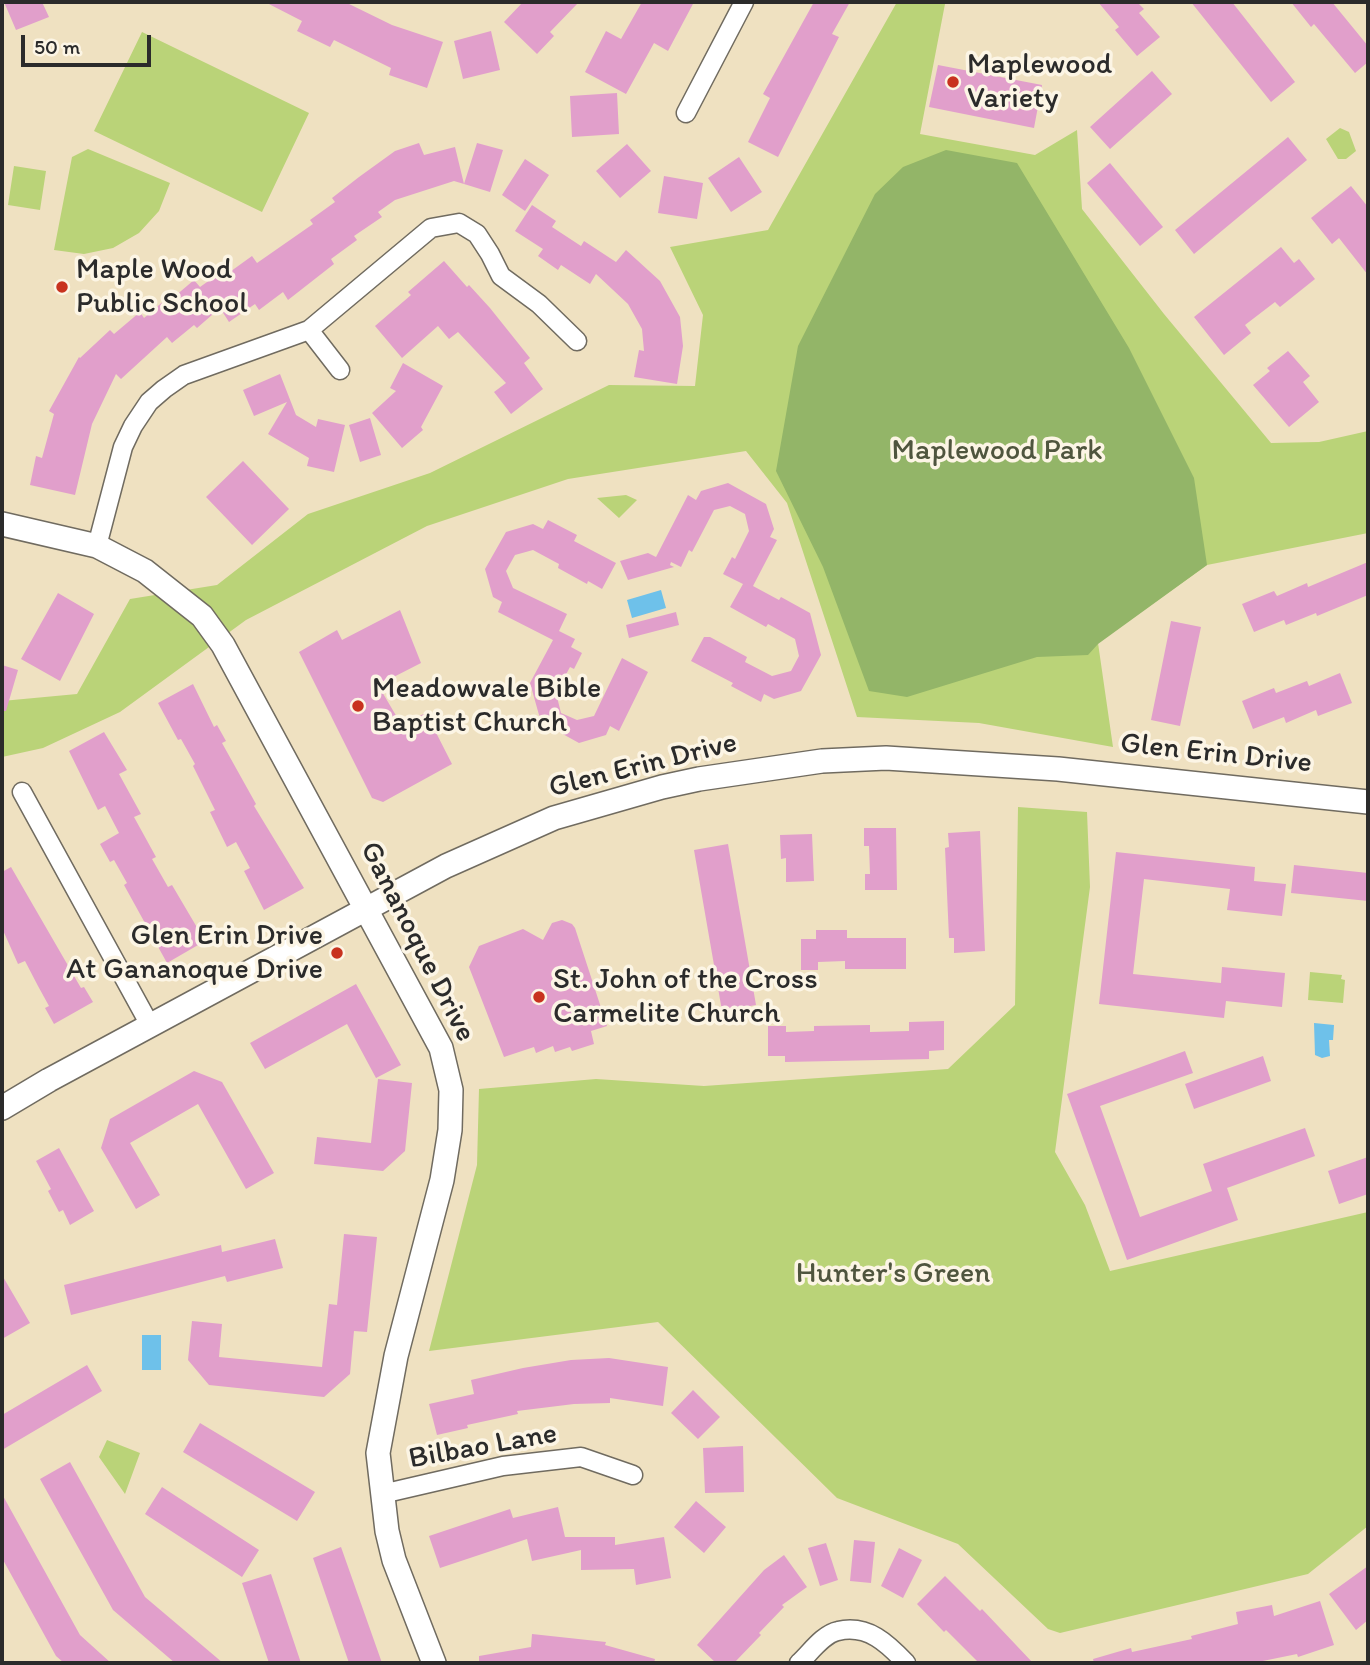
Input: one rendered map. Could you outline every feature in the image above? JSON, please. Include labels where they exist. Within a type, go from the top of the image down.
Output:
[{"type":"street","points":[[686,113],[744,2]]},
{"type":"street","points":[[97,546],[123,447],[149,402],[184,375],[309,330],[431,228],[458,223],[477,234],[501,276],[539,304],[577,341]]},
{"type":"street","points":[[309,330],[340,370]]},
{"type":"street","name":"Gananoque Drive","points":[[2,524],[97,546],[145,571],[176,593],[206,620],[223,645],[441,1048],[451,1090],[452,1111],[442,1180],[396,1356],[378,1453],[387,1531],[394,1560],[434,1663]]},
{"type":"street","name":"Glen Erin Drive","points":[[2,1108],[446,866],[554,818],[662,787],[740,772],[822,761],[886,758],[1058,769],[1368,802]]},
{"type":"street","points":[[22,792],[151,1027]]},
{"type":"street","name":"Bilbao Lane","points":[[382,1494],[503,1466],[581,1458],[633,1475]]},
{"type":"street","points":[[799,1663],[837,1630],[865,1632],[884,1640],[906,1663]]},
{"type":"green space","name":"Maplewood Park","points":[[897,2],[945,4],[920,134],[1035,155],[1077,130],[1082,209],[1164,314],[1271,443],[1319,442],[1368,431],[1368,533],[1207,565],[1098,643],[1113,747],[979,723],[857,717],[787,503],[746,451],[568,479],[427,526],[246,620],[120,712],[43,748],[2,757],[2,701],[77,694],[130,599],[217,585],[308,514],[430,473],[609,385],[695,386],[703,315],[670,247],[768,230]]},
{"type":"green space","points":[[142,32],[309,113],[262,212],[94,131]]},
{"type":"green space","points":[[1340,128],[1349,132],[1356,151],[1346,159],[1338,159],[1326,139]]},
{"type":"green space","points":[[88,149],[170,183],[159,211],[139,233],[113,248],[84,254],[54,250],[72,157]]},
{"type":"green space","points":[[946,150],[1017,163],[1129,348],[1194,478],[1207,565],[1098,644],[1088,655],[1037,657],[907,697],[869,691],[823,567],[776,471],[798,346],[875,194],[903,167]]},
{"type":"green space","points":[[14,166],[46,171],[40,210],[8,205]]},
{"type":"green space","points":[[626,495],[637,500],[619,518],[597,498]]},
{"type":"green space","name":"Hunter's Green","points":[[1018,807],[1087,812],[1090,887],[1055,1152],[1085,1205],[1110,1271],[1368,1212],[1368,1526],[1308,1574],[1060,1633],[1048,1629],[958,1544],[837,1498],[658,1322],[429,1351],[477,1165],[479,1089],[596,1079],[704,1086],[948,1069],[1015,1005]]},
{"type":"green space","points":[[1310,972],[1342,975],[1341,979],[1345,980],[1343,1003],[1308,1000]]},
{"type":"green space","points":[[107,1440],[140,1453],[125,1494],[99,1457]]},
{"type":"water","points":[[661,590],[666,608],[632,618],[627,600]]},
{"type":"water","points":[[1314,1023],[1334,1025],[1333,1040],[1329,1040],[1330,1056],[1322,1058],[1315,1055]]},
{"type":"water","points":[[142,1335],[161,1335],[161,1370],[142,1370]]},
{"type":"building","points":[[4,2],[42,2],[49,17],[16,30]]},
{"type":"building","points":[[265,2],[345,2],[392,25],[443,42],[427,88],[389,75],[391,68],[334,40],[330,47],[297,31],[302,21]]},
{"type":"building","points":[[523,2],[579,2],[550,32],[554,36],[537,54],[504,22]]},
{"type":"building","points":[[642,2],[694,2],[668,51],[654,43],[626,94],[585,72],[606,31],[621,39]]},
{"type":"building","points":[[814,2],[850,2],[832,34],[839,37],[778,157],[748,142],[770,98],[763,94]]},
{"type":"building","points":[[1098,2],[1137,2],[1144,9],[1139,13],[1160,37],[1137,56],[1115,30],[1119,27]]},
{"type":"building","points":[[1191,2],[1232,2],[1295,82],[1271,102]]},
{"type":"building","points":[[1291,2],[1332,2],[1368,46],[1368,62],[1355,73],[1314,24],[1311,27]]},
{"type":"building","points":[[491,31],[500,70],[463,79],[454,41]]},
{"type":"building","points":[[938,65],[1042,85],[1034,128],[929,107]]},
{"type":"building","points":[[1152,71],[1172,94],[1110,149],[1090,127]]},
{"type":"building","points":[[617,93],[619,134],[572,137],[570,96]]},
{"type":"building","points":[[1288,137],[1307,160],[1194,254],[1175,230]]},
{"type":"building","points":[[419,143],[424,155],[455,147],[464,184],[454,181],[395,200],[378,212],[382,217],[354,236],[357,240],[331,259],[334,264],[288,300],[283,292],[259,310],[255,304],[229,322],[220,308],[197,328],[194,325],[172,343],[167,337],[121,379],[116,374],[92,424],[75,495],[30,485],[36,456],[42,458],[54,414],[49,411],[79,357],[110,330],[114,334],[140,312],[144,318],[194,280],[200,287],[224,270],[227,274],[252,256],[257,263],[313,224],[310,220],[335,202],[332,198],[359,177],[395,151]]},
{"type":"building","points":[[477,143],[503,150],[490,192],[464,184]]},
{"type":"building","points":[[627,144],[651,171],[620,198],[596,171]]},
{"type":"building","points":[[739,157],[762,192],[731,212],[708,178]]},
{"type":"building","points":[[525,159],[549,175],[525,211],[502,195]]},
{"type":"building","points":[[1110,163],[1163,227],[1140,246],[1087,183]]},
{"type":"building","points":[[664,176],[703,183],[697,219],[658,213]]},
{"type":"building","points":[[1351,186],[1368,207],[1368,275],[1339,238],[1332,244],[1311,218]]},
{"type":"building","points":[[532,205],[556,221],[552,227],[581,246],[584,241],[616,262],[626,250],[660,281],[680,317],[683,346],[677,384],[634,377],[639,350],[644,351],[642,329],[628,304],[596,274],[590,284],[561,265],[558,270],[538,256],[543,249],[515,231]]},
{"type":"building","points":[[1281,247],[1294,263],[1299,259],[1315,279],[1280,307],[1275,302],[1245,325],[1251,333],[1224,355],[1194,317]]},
{"type":"building","points":[[444,261],[490,308],[530,358],[524,363],[543,389],[511,414],[494,392],[506,383],[458,332],[449,339],[438,326],[402,358],[375,326],[411,295],[408,292]]},
{"type":"building","points":[[1288,351],[1310,376],[1303,382],[1319,402],[1289,427],[1253,385],[1270,371],[1267,368]]},
{"type":"building","points":[[403,363],[443,386],[421,427],[423,430],[402,448],[372,413],[396,391],[390,388]]},
{"type":"building","points":[[280,374],[296,415],[316,427],[318,419],[345,425],[334,472],[307,466],[309,458],[268,434],[287,402],[254,416],[243,390]]},
{"type":"building","points":[[370,418],[381,455],[360,462],[349,425]]},
{"type":"building","points":[[243,461],[289,509],[252,545],[206,497]]},
{"type":"building","points":[[728,483],[766,504],[774,529],[770,537],[777,540],[753,586],[810,613],[821,655],[801,691],[774,699],[764,694],[761,702],[731,686],[733,683],[691,661],[704,637],[710,637],[747,657],[745,662],[772,676],[791,671],[799,656],[795,639],[730,607],[743,584],[723,574],[732,557],[735,559],[749,531],[745,514],[730,506],[714,510],[681,567],[671,562],[670,565],[674,567],[628,580],[620,561],[648,553],[656,557],[688,495],[696,500],[701,491]]},
{"type":"building","points":[[548,520],[577,535],[574,541],[616,563],[602,589],[558,568],[559,564],[533,550],[515,555],[506,571],[513,588],[567,614],[559,631],[575,639],[571,647],[582,653],[574,669],[570,667],[556,693],[561,713],[577,720],[594,716],[622,658],[648,672],[619,731],[610,726],[606,735],[579,743],[541,722],[530,683],[553,640],[498,612],[502,602],[493,597],[485,569],[506,532],[533,524],[543,529]]},
{"type":"building","points":[[1368,562],[1368,595],[1317,616],[1316,613],[1286,625],[1284,620],[1254,632],[1242,604],[1274,591],[1277,596],[1307,583],[1308,587]]},
{"type":"building","points":[[58,593],[94,614],[60,681],[21,659]]},
{"type":"building","name":"Meadowvale Bible Baptist Church","points":[[400,610],[421,663],[378,685],[401,724],[426,713],[452,764],[383,802],[372,798],[299,652],[337,630],[342,640]]},
{"type":"building","points":[[676,612],[679,625],[629,638],[626,625]]},
{"type":"building","points":[[1171,621],[1201,627],[1180,726],[1151,720]]},
{"type":"building","points":[[2,665],[18,670],[6,711],[2,711]]},
{"type":"building","points":[[1340,673],[1352,703],[1318,716],[1316,710],[1286,723],[1284,717],[1253,729],[1242,701],[1274,688],[1276,693],[1307,681],[1309,686]]},
{"type":"building","points":[[193,684],[214,727],[217,725],[226,741],[222,743],[256,804],[254,806],[304,888],[264,910],[244,871],[250,868],[236,842],[227,847],[210,812],[215,810],[193,766],[195,764],[158,703]]},
{"type":"building","points":[[104,732],[127,770],[119,774],[141,814],[134,817],[156,857],[152,859],[168,887],[172,885],[205,941],[167,963],[124,885],[127,883],[114,860],[110,862],[100,844],[119,833],[105,806],[98,810],[69,751]]},
{"type":"building","points":[[864,828],[896,828],[897,890],[865,890],[865,874],[870,874],[869,846],[864,846]]},
{"type":"building","points":[[980,831],[985,951],[954,953],[954,938],[949,938],[945,848],[949,847],[948,833]]},
{"type":"building","points":[[812,834],[814,881],[786,882],[786,858],[781,859],[780,835]]},
{"type":"building","points":[[728,844],[756,1005],[722,1011],[694,850]]},
{"type":"building","points":[[1116,852],[1255,867],[1254,881],[1286,884],[1282,916],[1227,910],[1230,889],[1144,879],[1133,974],[1221,983],[1222,967],[1285,973],[1282,1007],[1226,1001],[1224,1018],[1099,1004]]},
{"type":"building","points":[[1294,865],[1368,873],[1368,901],[1291,893]]},
{"type":"building","points":[[11,867],[81,988],[84,987],[93,1002],[54,1024],[45,1008],[49,1006],[25,961],[18,964],[2,928],[2,872]]},
{"type":"building","name":"St. John of the Cross Carmelite Church","points":[[562,920],[575,928],[607,1026],[591,1031],[594,1044],[572,1051],[570,1047],[555,1052],[553,1046],[536,1053],[534,1047],[504,1057],[469,967],[479,946],[523,929],[543,940],[552,923]]},
{"type":"building","points":[[816,930],[847,930],[847,938],[906,938],[906,969],[845,969],[845,961],[818,962],[818,970],[801,970],[801,939],[816,939]]},
{"type":"building","points":[[356,984],[401,1065],[376,1078],[347,1024],[265,1069],[250,1043]]},
{"type":"building","points":[[944,1021],[944,1050],[929,1051],[929,1059],[785,1062],[785,1056],[768,1056],[768,1026],[786,1026],[786,1032],[814,1031],[814,1026],[870,1025],[870,1032],[909,1031],[909,1022]]},
{"type":"building","points":[[1185,1051],[1193,1073],[1100,1106],[1140,1217],[1212,1191],[1203,1164],[1305,1128],[1315,1156],[1227,1188],[1238,1220],[1127,1260],[1067,1094]]},
{"type":"building","points":[[1263,1056],[1271,1081],[1194,1109],[1185,1084]]},
{"type":"building","points":[[194,1071],[222,1082],[274,1173],[246,1189],[198,1104],[130,1143],[160,1195],[136,1209],[101,1148],[110,1119]]},
{"type":"building","points":[[378,1079],[412,1083],[405,1151],[383,1171],[314,1164],[317,1137],[371,1143]]},
{"type":"building","points":[[59,1148],[94,1211],[70,1225],[63,1210],[59,1212],[48,1191],[51,1189],[36,1161]]},
{"type":"building","points":[[1368,1157],[1368,1194],[1339,1204],[1328,1171]]},
{"type":"building","points":[[344,1234],[377,1237],[367,1332],[354,1331],[350,1374],[324,1397],[209,1385],[188,1360],[192,1321],[222,1324],[219,1357],[322,1367],[329,1304],[337,1305]]},
{"type":"building","points":[[275,1239],[283,1268],[227,1282],[225,1276],[71,1315],[64,1285],[221,1245],[222,1252]]},
{"type":"building","points":[[2,1275],[30,1323],[2,1339]]},
{"type":"building","points":[[609,1358],[668,1367],[663,1406],[610,1398],[610,1403],[517,1411],[518,1414],[467,1425],[468,1428],[437,1435],[429,1404],[474,1394],[471,1380],[571,1360]]},
{"type":"building","points":[[87,1365],[102,1391],[2,1450],[2,1415]]},
{"type":"building","points":[[693,1390],[720,1417],[698,1439],[671,1413]]},
{"type":"building","points":[[200,1423],[315,1492],[297,1521],[183,1452]]},
{"type":"building","points":[[743,1446],[744,1492],[705,1493],[703,1448]]},
{"type":"building","points":[[70,1462],[145,1597],[223,1663],[175,1663],[113,1610],[40,1479]]},
{"type":"building","points":[[162,1487],[259,1550],[242,1577],[145,1514]]},
{"type":"building","points":[[2,1494],[80,1635],[111,1663],[64,1663],[56,1656],[2,1558]]},
{"type":"building","points":[[696,1501],[726,1527],[704,1553],[674,1527]]},
{"type":"building","points":[[558,1507],[565,1537],[615,1537],[615,1545],[664,1537],[671,1578],[636,1585],[634,1569],[581,1570],[581,1550],[532,1561],[527,1539],[440,1568],[429,1536],[510,1509],[513,1518]]},
{"type":"building","points":[[854,1540],[875,1542],[871,1583],[850,1581]]},
{"type":"building","points":[[826,1543],[838,1580],[820,1586],[808,1548]]},
{"type":"building","points":[[341,1547],[382,1663],[349,1663],[313,1558]]},
{"type":"building","points":[[899,1548],[922,1560],[903,1598],[881,1586]]},
{"type":"building","points":[[784,1555],[807,1587],[782,1605],[784,1607],[759,1633],[761,1635],[734,1663],[716,1663],[697,1645],[764,1570]]},
{"type":"building","points":[[1368,1566],[1368,1620],[1356,1630],[1329,1594]]},
{"type":"building","points":[[271,1574],[301,1663],[269,1663],[242,1583]]},
{"type":"building","points":[[945,1576],[980,1611],[982,1609],[1033,1663],[979,1663],[946,1630],[944,1632],[917,1604]]},
{"type":"building","points":[[1320,1601],[1334,1645],[1298,1657],[1297,1654],[1253,1663],[1094,1663],[1093,1659],[1131,1648],[1132,1652],[1192,1639],[1191,1636],[1238,1624],[1236,1612],[1272,1605],[1274,1616]]},
{"type":"building","points":[[532,1634],[606,1642],[605,1645],[655,1659],[654,1663],[479,1663],[479,1656],[531,1647]]},
{"type":"place","name":"Maplewood Variety","points":[[953,82]]},
{"type":"place","name":"Maple Wood Public School","points":[[62,287]]},
{"type":"place","name":"Meadowvale Bible Baptist Church","points":[[358,706]]},
{"type":"place","name":"Glen Erin Drive At Gananoque Drive","points":[[337,953]]},
{"type":"place","name":"St. John of the Cross Carmelite Church","points":[[539,997]]}]
